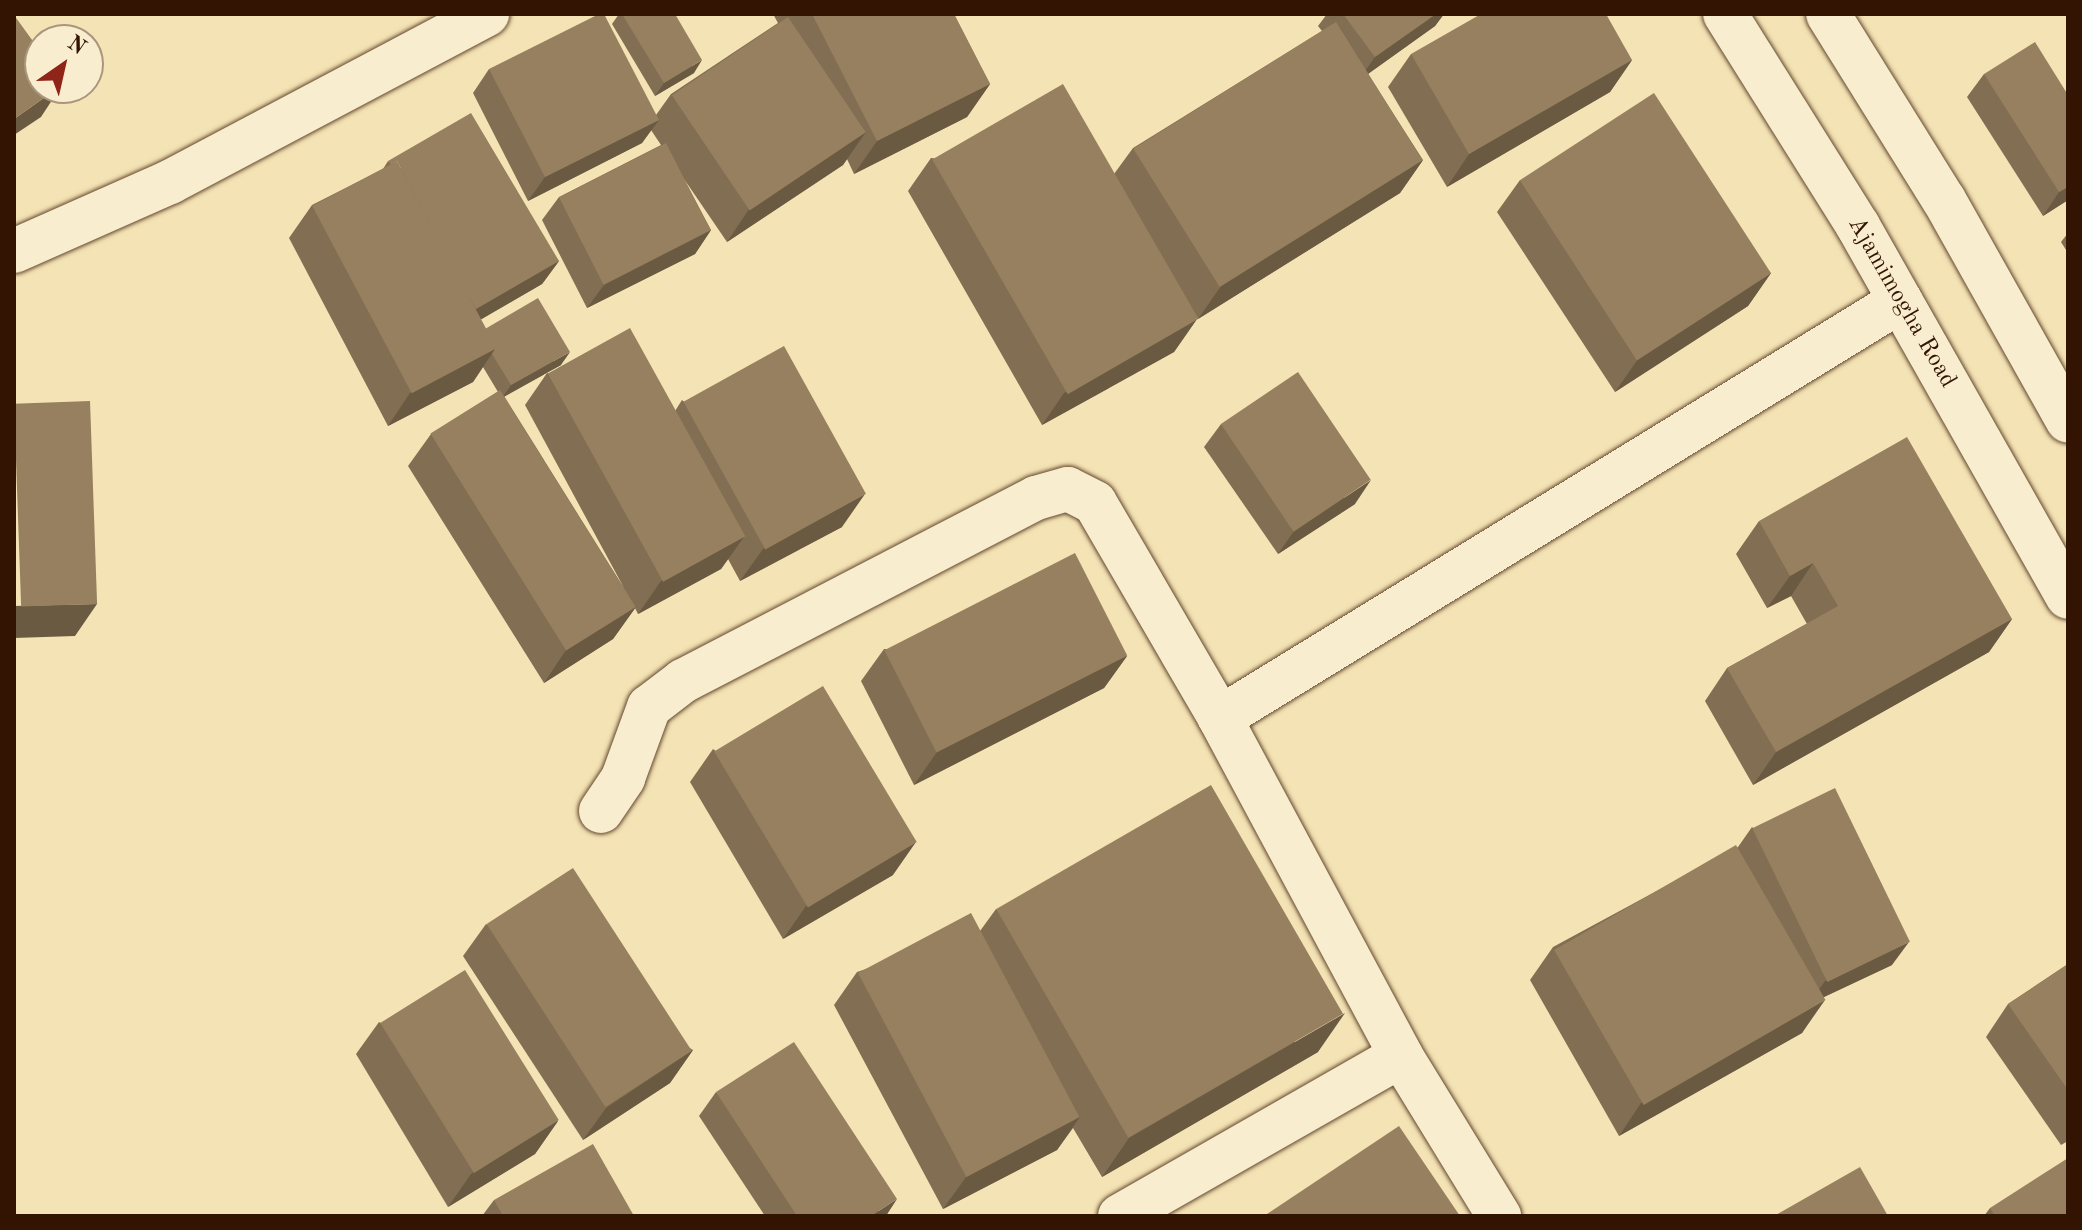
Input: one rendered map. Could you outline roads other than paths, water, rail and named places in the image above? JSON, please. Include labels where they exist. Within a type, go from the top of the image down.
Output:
[{"type":"street","points":[[14,251],[170,182],[487,14]]},
{"type":"street","name":"Ajamimogha Road","points":[[1725,14],[1858,226],[2068,597]]},
{"type":"street","points":[[1828,14],[1944,200],[2068,421]]},
{"type":"street","points":[[1220,718],[1900,301]]},
{"type":"street","points":[[601,811],[623,778],[649,707],[683,681],[1036,498],[1068,489],[1095,503],[1220,718],[1401,1056],[1499,1216]]},
{"type":"street","points":[[1120,1216],[1401,1056]]}]
